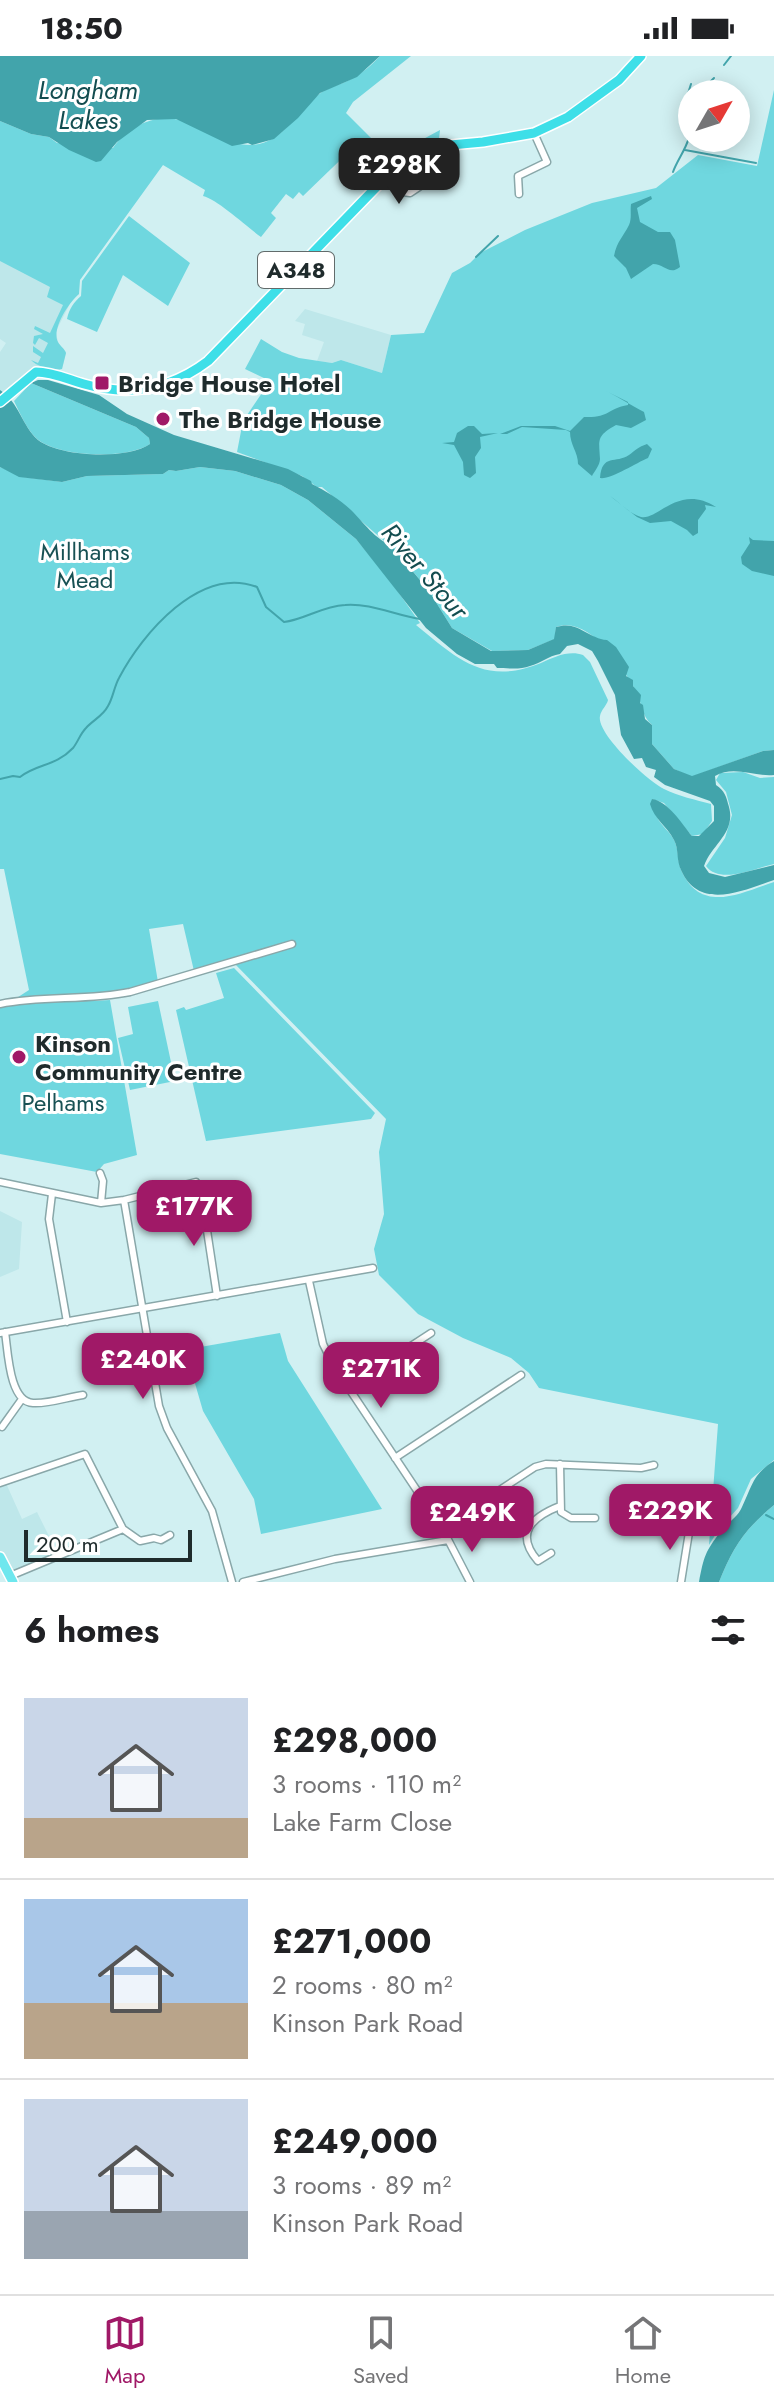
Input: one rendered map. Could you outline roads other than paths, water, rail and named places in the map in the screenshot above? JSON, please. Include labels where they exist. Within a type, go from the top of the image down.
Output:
[{"type":"highway","name":"A348","points":[[0,402],[36,372],[121,391],[165,384],[196,370],[227,342],[389,174],[429,147],[534,133],[568,117],[619,80],[641,56]]},
{"type":"main road","points":[[0,1557],[11,1579]]},
{"type":"street","points":[[519,194],[518,176],[547,162],[534,133]]},
{"type":"street","points":[[389,174],[403,192],[410,193],[419,187]]},
{"type":"street","points":[[0,1004],[29,998],[118,995],[292,944]]},
{"type":"street","points":[[100,1173],[103,1181],[101,1203]]},
{"type":"street","points":[[0,1182],[101,1203],[196,1182],[201,1191],[217,1296]]},
{"type":"street","points":[[52,1194],[49,1219],[67,1322]]},
{"type":"street","points":[[124,1200],[159,1406],[167,1428],[212,1511],[232,1582]]},
{"type":"street","points":[[83,1395],[33,1403],[22,1399],[15,1388],[2,1333],[373,1268]]},
{"type":"street","points":[[309,1281],[323,1344],[442,1528],[470,1582]]},
{"type":"street","points":[[348,1387],[431,1333]]},
{"type":"street","points":[[395,1458],[521,1375]]},
{"type":"street","points":[[2,1427],[22,1399]]},
{"type":"street","points":[[0,1483],[85,1454],[123,1529],[140,1541],[161,1540],[170,1535]]},
{"type":"street","points":[[442,1528],[535,1467],[546,1464],[641,1468],[654,1465]]},
{"type":"street","points":[[560,1464],[560,1506],[565,1516],[595,1518]]},
{"type":"street","points":[[551,1553],[538,1561],[526,1543],[527,1531],[543,1513],[560,1506]]},
{"type":"street","points":[[681,1582],[690,1526]]},
{"type":"street","points":[[11,1579],[123,1529]]},
{"type":"street","points":[[243,1582],[335,1559],[448,1540]]},
{"type":"street","points":[[283,1572],[285,1582]]},
{"type":"water","name":"Longham Lakes","points":[[0,56],[380,56],[357,77],[320,93],[274,139],[232,146],[176,119],[147,120],[117,142],[101,161],[96,162],[49,137],[31,134],[0,121]]},
{"type":"water","points":[[651,196],[652,199],[637,208],[640,222],[658,232],[670,232],[675,240],[680,267],[670,270],[653,264],[631,279],[626,268],[614,256],[630,222],[631,204]]},
{"type":"water","points":[[38,380],[99,395],[127,414],[174,435],[288,469],[311,481],[342,502],[375,535],[391,545],[429,591],[452,628],[491,651],[528,650],[554,639],[556,627],[564,625],[607,640],[616,647],[629,667],[626,676],[633,680],[633,686],[641,695],[645,719],[652,725],[652,744],[674,769],[692,776],[774,750],[774,775],[729,771],[715,776],[716,785],[726,797],[730,816],[726,831],[704,866],[709,873],[725,877],[774,865],[774,880],[722,894],[710,894],[689,883],[679,866],[674,840],[650,804],[652,799],[664,804],[692,836],[699,836],[714,821],[714,806],[710,801],[665,785],[654,777],[656,770],[646,767],[642,758],[634,759],[621,735],[615,695],[592,651],[578,644],[567,646],[560,654],[522,668],[475,664],[457,654],[426,628],[356,539],[308,500],[281,485],[235,471],[200,467],[169,470],[163,474],[87,476],[62,482],[19,477],[0,467],[0,390],[12,401],[38,440],[48,446],[77,453],[110,454],[126,453],[150,444],[149,438],[136,427],[31,383]]},
{"type":"water","points":[[628,403],[644,412],[646,420],[631,428],[616,425],[605,432],[599,443],[600,461],[592,476],[578,464],[570,432],[566,430],[522,427],[500,434],[521,426],[555,426],[570,431],[584,417],[604,415]]},
{"type":"water","points":[[474,426],[482,434],[498,433],[480,437],[481,448],[475,457],[476,473],[470,478],[464,475],[463,462],[454,445],[442,443],[454,442],[457,433]]},
{"type":"water","points":[[647,444],[652,449],[648,458],[616,474],[600,478],[607,462],[624,458]]},
{"type":"water","points":[[691,499],[716,507],[705,505],[706,509],[698,520],[698,533],[693,536],[671,521],[650,523],[629,511],[647,517],[671,504]]},
{"type":"water","points":[[749,537],[774,541],[774,576],[752,571],[742,564],[741,557],[750,543]]},
{"type":"water","points":[[774,1461],[774,1505],[741,1539],[719,1582],[699,1582],[712,1544],[740,1511],[757,1476]]},
{"type":"waterway","points":[[724,65],[731,56]]},
{"type":"waterway","points":[[673,172],[682,152]]},
{"type":"waterway","points":[[696,152],[756,163]]},
{"type":"waterway","points":[[476,257],[498,236]]},
{"type":"waterway","points":[[0,779],[20,777],[53,762],[75,746],[84,730],[106,709],[117,681],[142,642],[175,608],[215,586],[236,583],[257,587],[266,607],[284,622],[345,605],[373,607],[420,619]]},
{"type":"waterway","points":[[766,1515],[774,1519]]},
{"type":"place","name":"Bridge House Hotel","points":[[102,383]]},
{"type":"place","name":"The Bridge House","points":[[163,419]]},
{"type":"place","name":"Kinson Community Centre","points":[[19,1057]]},
{"type":"park label","name":"Millhams Mead","points":[[85,565]]},
{"type":"park label","name":"Pelhams","points":[[63,1102]]},
{"type":"water label","name":"River Stour","points":[[425,571]]}]
